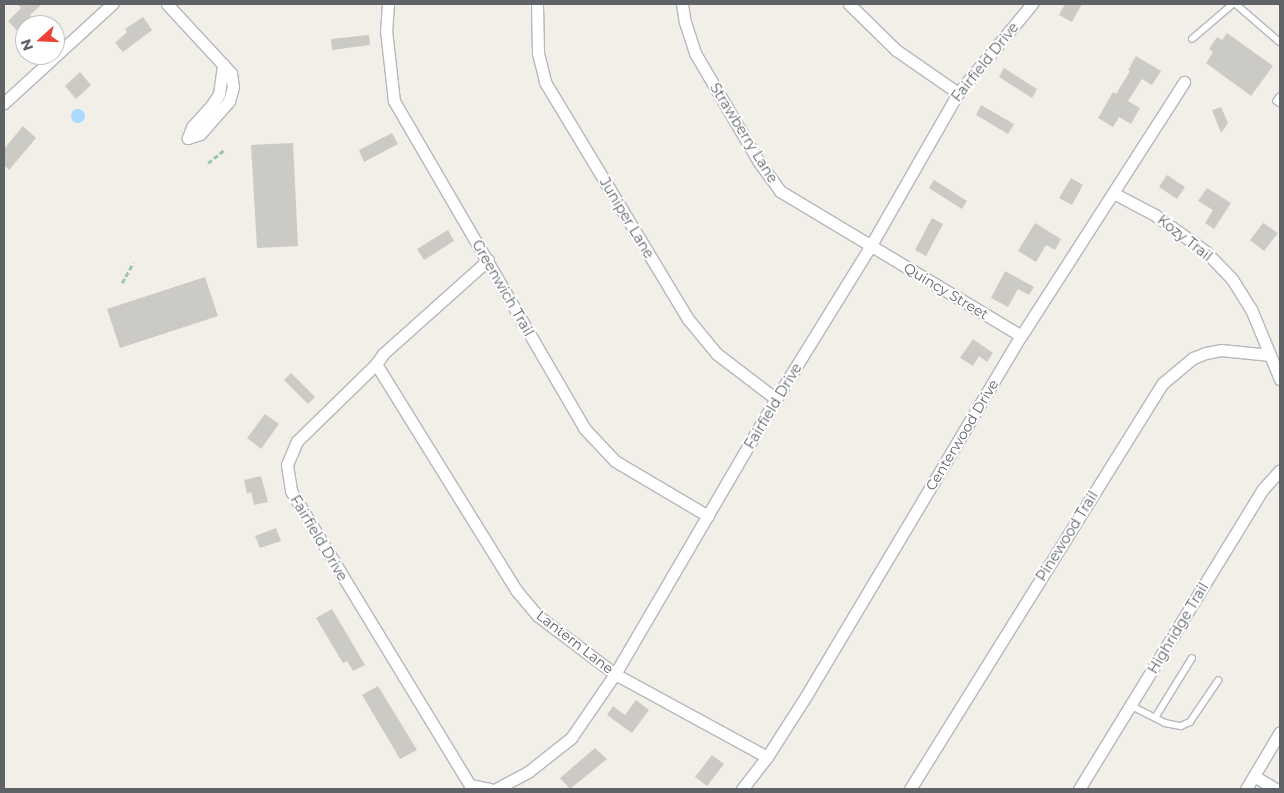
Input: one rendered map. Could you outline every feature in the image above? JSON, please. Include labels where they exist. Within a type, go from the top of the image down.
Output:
[{"type":"street","points":[[4,104],[112,4]]},
{"type":"street","points":[[167,4],[231,72],[233,87],[229,101],[200,134],[188,138],[192,127],[219,94],[223,64]]},
{"type":"street","name":"Greenwich Trail","points":[[388,4],[386,30],[394,101],[584,428],[615,461],[708,516]]},
{"type":"street","name":"Juniper Lane","points":[[537,4],[538,52],[545,82],[688,319],[717,354],[776,399]]},
{"type":"street","name":"Strawberry Lane","points":[[682,4],[685,22],[695,53],[759,162],[780,191],[871,246]]},
{"type":"street","points":[[849,4],[896,50],[958,93]]},
{"type":"street","name":"Fairfield Drive","points":[[496,789],[528,772],[571,738],[616,674],[776,399],[871,246],[958,93],[1032,4]]},
{"type":"street","name":"Centerwood Drive","points":[[742,789],[767,757],[1021,336],[1115,194],[1184,82]]},
{"type":"street","name":"Kozy Trail","points":[[1115,194],[1155,215],[1206,252],[1232,278],[1251,310],[1280,379]]},
{"type":"street","name":"Quincy Street","points":[[871,246],[1021,336]]},
{"type":"street","name":"Fairfield Drive","points":[[488,260],[383,354],[376,364],[297,441],[287,465],[291,490],[470,785],[490,789]]},
{"type":"street","name":"Pinewood Trail","points":[[910,789],[1163,383],[1193,358],[1206,353],[1237,351],[1270,354]]},
{"type":"street","name":"Lantern Lane","points":[[376,364],[516,590],[538,616],[616,674],[767,757]]},
{"type":"street","name":"Highridge Trail","points":[[1079,789],[1263,489],[1280,470]]},
{"type":"street","points":[[1246,789],[1280,732]]},
{"type":"street","points":[[1254,776],[1276,789]]},
{"type":"lane","points":[[1192,39],[1234,4],[1280,42]]},
{"type":"lane","points":[[1280,97],[1277,101],[1280,103]]},
{"type":"lane","points":[[1155,718],[1192,658]]},
{"type":"lane","points":[[1130,706],[1172,725],[1180,726],[1190,722],[1218,681]]},
{"type":"path","points":[[208,163],[224,150]]},
{"type":"path","points":[[122,283],[133,263]]},
{"type":"water","points":[[75,109],[81,109],[85,116],[81,123],[75,123],[71,119],[71,113]]},
{"type":"building","points":[[17,4],[42,4],[30,15],[15,15],[15,29],[8,21],[21,8]]},
{"type":"building","points":[[1065,4],[1082,4],[1072,22],[1059,15]]},
{"type":"building","points":[[143,17],[152,30],[123,52],[115,43],[127,32],[125,29]]},
{"type":"building","points":[[1227,33],[1273,66],[1251,96],[1206,63],[1213,52],[1209,49],[1217,37],[1222,40]]},
{"type":"building","points":[[369,35],[370,45],[332,50],[331,39]]},
{"type":"building","points":[[1136,56],[1161,71],[1152,85],[1142,79],[1128,101],[1140,108],[1131,124],[1119,117],[1113,127],[1098,118],[1113,92],[1116,94],[1130,71],[1128,70]]},
{"type":"building","points":[[1004,68],[1037,89],[1032,98],[999,77]]},
{"type":"building","points":[[80,72],[91,85],[76,99],[65,86]]},
{"type":"building","points":[[981,105],[1014,124],[1008,134],[976,115]]},
{"type":"building","points":[[1221,107],[1228,123],[1221,133],[1212,110]]},
{"type":"building","points":[[23,126],[36,138],[9,170],[4,165],[4,149]]},
{"type":"building","points":[[392,133],[398,144],[364,162],[359,150]]},
{"type":"building","points":[[293,143],[298,246],[257,248],[251,145]]},
{"type":"building","points":[[1167,175],[1185,187],[1177,199],[1159,187]]},
{"type":"building","points":[[1071,178],[1083,185],[1072,205],[1059,198]]},
{"type":"building","points":[[934,180],[967,201],[962,209],[929,188]]},
{"type":"building","points":[[1207,188],[1231,203],[1214,229],[1205,223],[1213,210],[1198,201]]},
{"type":"building","points":[[932,218],[943,224],[926,256],[915,250]]},
{"type":"building","points":[[1035,223],[1061,239],[1055,250],[1046,245],[1036,262],[1018,251]]},
{"type":"building","points":[[1263,223],[1278,233],[1264,251],[1250,240]]},
{"type":"building","points":[[448,230],[454,241],[424,260],[417,249]]},
{"type":"building","points":[[1005,271],[1034,287],[1029,295],[1018,289],[1008,307],[991,298]]},
{"type":"building","points":[[205,277],[218,316],[120,348],[107,309]]},
{"type":"building","points":[[973,339],[993,353],[987,362],[979,356],[973,366],[960,358]]},
{"type":"building","points":[[291,373],[315,397],[308,404],[284,380]]},
{"type":"building","points":[[265,414],[279,424],[261,449],[247,438]]},
{"type":"building","points":[[261,476],[268,502],[254,505],[251,492],[247,494],[244,480]]},
{"type":"building","points":[[276,528],[281,541],[260,548],[255,536]]},
{"type":"building","points":[[332,609],[365,665],[353,671],[347,661],[343,663],[316,618]]},
{"type":"building","points":[[378,686],[417,750],[400,759],[362,695]]},
{"type":"building","points":[[636,700],[649,710],[632,733],[607,715],[613,706],[625,715]]},
{"type":"building","points":[[595,748],[607,759],[570,789],[560,778]]},
{"type":"building","points":[[712,755],[724,764],[707,786],[695,777]]}]
